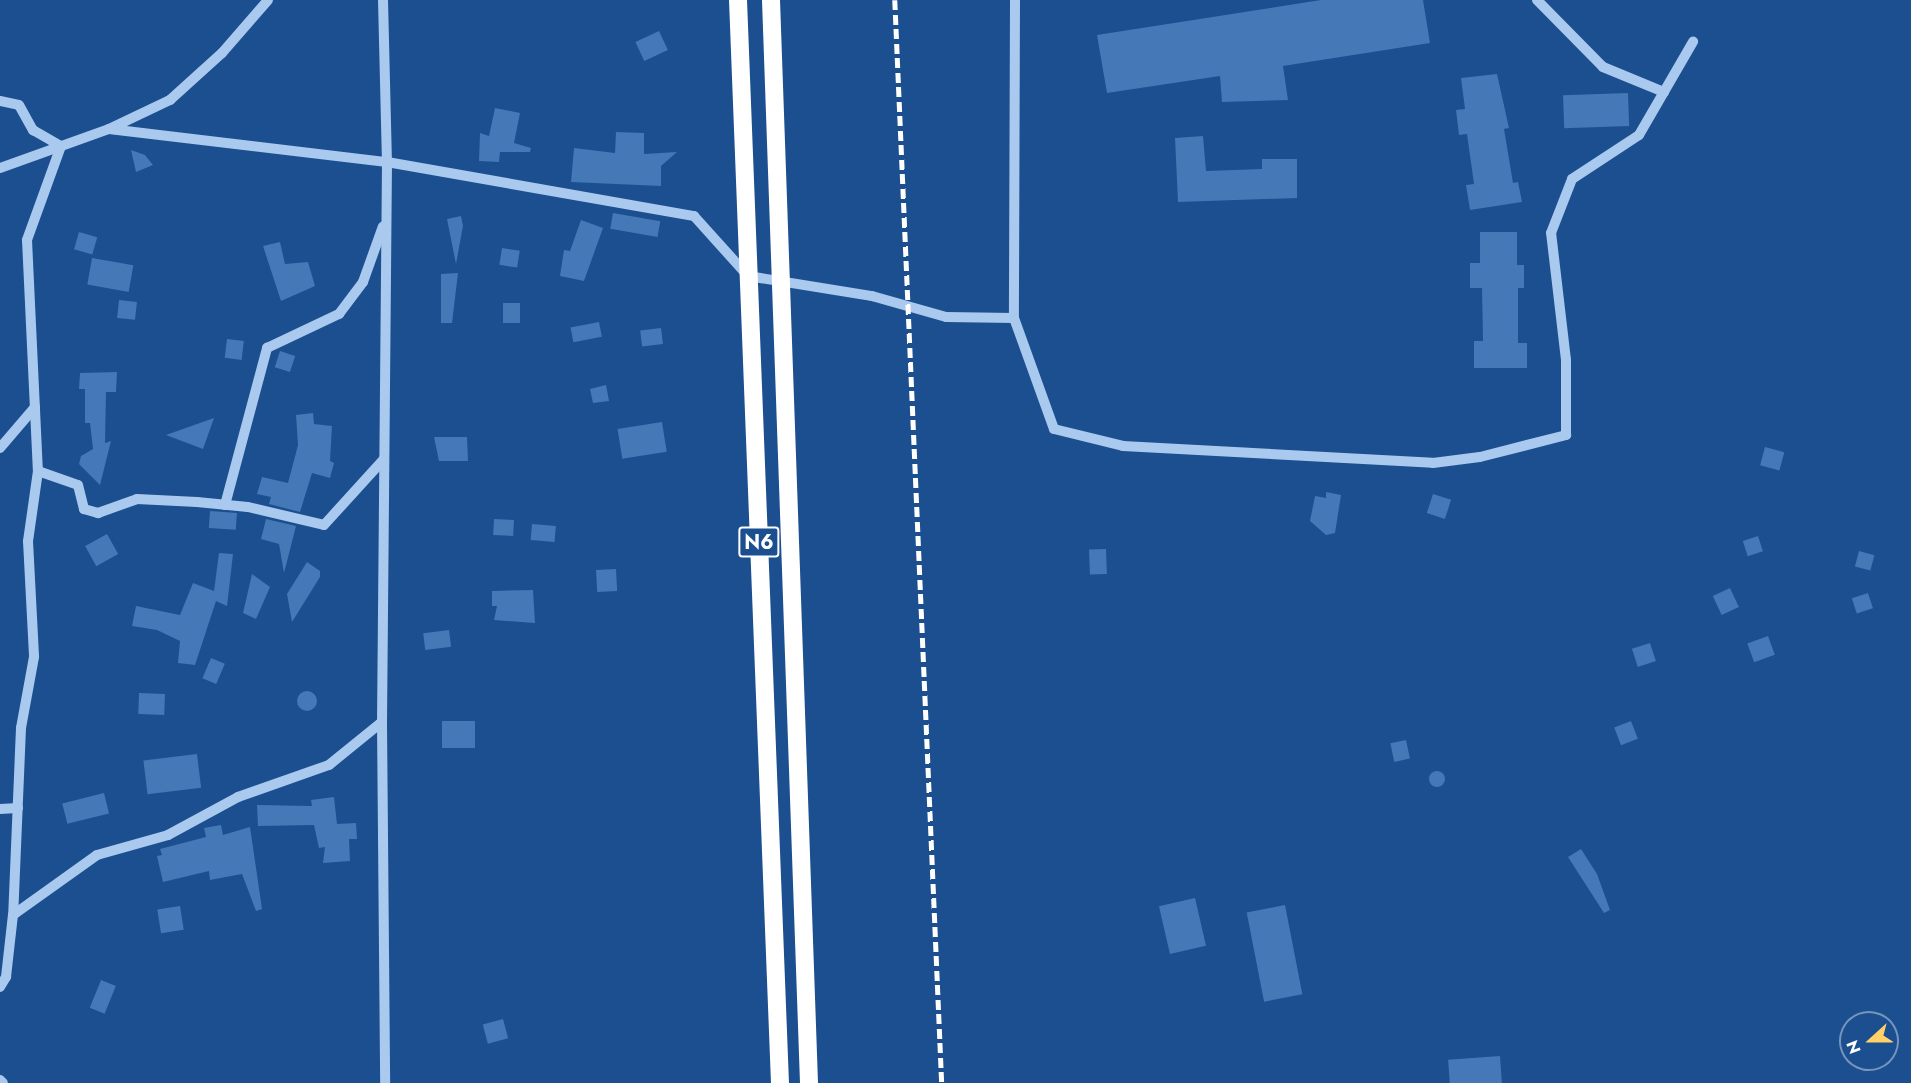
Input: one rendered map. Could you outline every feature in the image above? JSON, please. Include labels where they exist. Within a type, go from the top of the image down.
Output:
[{"type":"highway","name":"N6","points":[[738,0],[780,1083]]},
{"type":"highway","name":"N6","points":[[771,0],[808,1083]]},
{"type":"street","points":[[0,168],[109,129],[170,100],[222,53],[268,0]]},
{"type":"street","points":[[383,0],[387,162],[381,722],[385,1083]]},
{"type":"street","points":[[1015,0],[1014,318],[1054,429],[1123,446],[1433,463],[1480,457],[1566,435],[1566,360],[1551,233],[1572,179],[1639,135],[1693,42]]},
{"type":"street","points":[[1537,0],[1603,67],[1664,92]]},
{"type":"street","points":[[0,101],[19,105],[33,130],[61,146]]},
{"type":"street","points":[[109,129],[387,162],[694,216],[748,276],[872,296],[946,317],[1014,318]]},
{"type":"street","points":[[0,987],[6,977],[13,915],[21,729],[33,657],[28,541],[38,471],[27,240],[61,146]]},
{"type":"street","points":[[225,505],[267,348],[339,314],[363,282],[387,216]]},
{"type":"street","points":[[0,448],[35,407]]},
{"type":"street","points":[[38,471],[78,485],[84,509],[98,513],[138,499],[225,505],[324,525],[384,459]]},
{"type":"street","points":[[13,915],[97,855],[168,835],[238,797],[329,765],[381,722]]},
{"type":"street","points":[[0,809],[18,808]]},
{"type":"building","points":[[1321,0],[1423,0],[1430,43],[1283,66],[1288,100],[1222,102],[1220,76],[1107,93],[1097,35]]},
{"type":"building","points":[[659,31],[668,50],[644,61],[635,42]]},
{"type":"building","points":[[1497,74],[1509,128],[1504,129],[1513,183],[1518,182],[1522,202],[1470,210],[1466,185],[1474,184],[1467,134],[1459,135],[1456,110],[1465,109],[1461,78]]},
{"type":"building","points":[[1628,93],[1629,126],[1564,128],[1563,95]]},
{"type":"building","points":[[495,108],[520,113],[514,143],[531,148],[530,152],[500,152],[499,162],[479,161],[480,133],[489,136]]},
{"type":"building","points":[[616,132],[644,133],[644,154],[677,152],[661,166],[661,186],[571,182],[574,148],[615,153]]},
{"type":"building","points":[[1203,136],[1206,171],[1262,169],[1262,159],[1297,159],[1297,198],[1178,202],[1175,138]]},
{"type":"building","points":[[131,150],[145,155],[153,165],[136,172]]},
{"type":"building","points":[[613,213],[660,221],[657,237],[610,229]]},
{"type":"building","points":[[461,216],[463,226],[456,264],[447,219]]},
{"type":"building","points":[[581,220],[603,228],[584,281],[560,276],[564,250],[570,251]]},
{"type":"building","points":[[79,232],[97,237],[92,255],[74,249]]},
{"type":"building","points":[[1480,232],[1517,232],[1517,265],[1524,265],[1524,288],[1518,288],[1518,343],[1527,343],[1527,368],[1474,368],[1474,341],[1483,341],[1482,288],[1470,288],[1470,263],[1480,263]]},
{"type":"building","points":[[280,242],[285,264],[308,262],[315,286],[281,301],[263,246]]},
{"type":"building","points":[[502,248],[520,251],[517,268],[499,265]]},
{"type":"building","points":[[92,258],[133,265],[129,292],[87,285]]},
{"type":"building","points":[[458,273],[452,323],[441,323],[441,274]]},
{"type":"building","points":[[119,300],[137,302],[135,320],[117,318]]},
{"type":"building","points":[[503,303],[520,303],[520,323],[503,323]]},
{"type":"building","points":[[599,322],[602,337],[573,342],[571,328]]},
{"type":"building","points":[[661,328],[663,344],[642,346],[640,331]]},
{"type":"building","points":[[227,339],[244,341],[242,360],[225,358]]},
{"type":"building","points":[[280,351],[295,356],[290,372],[275,367]]},
{"type":"building","points":[[117,372],[116,392],[106,392],[105,443],[111,441],[100,485],[79,464],[81,456],[93,449],[90,423],[85,423],[85,389],[79,389],[80,373]]},
{"type":"building","points":[[606,385],[609,401],[593,403],[590,389]]},
{"type":"building","points":[[313,413],[314,424],[332,426],[330,461],[334,463],[330,478],[312,473],[300,512],[269,504],[271,497],[257,494],[262,477],[288,483],[298,445],[296,415]]},
{"type":"building","points":[[214,418],[203,449],[166,435]]},
{"type":"building","points":[[662,422],[667,452],[622,459],[618,429]]},
{"type":"building","points":[[434,437],[467,437],[468,461],[439,461]]},
{"type":"building","points":[[1765,447],[1784,452],[1779,471],[1760,465]]},
{"type":"building","points":[[1326,492],[1341,495],[1335,533],[1326,535],[1310,521],[1315,496],[1326,498]]},
{"type":"building","points":[[1433,494],[1451,500],[1445,519],[1427,513]]},
{"type":"building","points":[[210,511],[237,513],[236,530],[209,528]]},
{"type":"building","points":[[266,519],[296,526],[284,573],[279,544],[261,539]]},
{"type":"building","points":[[494,519],[514,520],[513,536],[493,535]]},
{"type":"building","points":[[532,524],[556,526],[555,542],[531,540]]},
{"type":"building","points":[[107,534],[118,554],[96,566],[85,546]]},
{"type":"building","points":[[1758,536],[1763,551],[1748,556],[1743,541]]},
{"type":"building","points":[[1106,549],[1107,574],[1090,575],[1089,550]]},
{"type":"building","points":[[1859,551],[1874,555],[1870,571],[1855,566]]},
{"type":"building","points":[[219,553],[233,554],[227,606],[216,601],[195,665],[178,663],[180,641],[157,630],[132,626],[136,606],[180,615],[193,583],[214,591]]},
{"type":"building","points":[[307,562],[320,571],[320,577],[292,622],[287,594]]},
{"type":"building","points":[[616,569],[617,591],[597,592],[596,570]]},
{"type":"building","points":[[252,574],[270,587],[256,619],[243,613]]},
{"type":"building","points":[[1730,588],[1739,607],[1722,615],[1713,596]]},
{"type":"building","points":[[533,590],[535,623],[494,620],[497,606],[492,606],[492,591]]},
{"type":"building","points":[[1868,593],[1873,608],[1857,613],[1852,598]]},
{"type":"building","points":[[449,630],[451,647],[425,650],[423,633]]},
{"type":"building","points":[[1768,636],[1775,655],[1754,662],[1747,644]]},
{"type":"building","points":[[1650,643],[1656,661],[1638,667],[1632,649]]},
{"type":"building","points":[[211,658],[225,664],[216,684],[202,678]]},
{"type":"building","points":[[307,691],[314,694],[317,701],[314,708],[307,711],[300,708],[297,701],[300,694]]},
{"type":"building","points":[[139,693],[165,694],[164,715],[138,714]]},
{"type":"building","points":[[442,721],[475,721],[475,748],[442,748]]},
{"type":"building","points":[[1631,721],[1638,739],[1621,745],[1614,727]]},
{"type":"building","points":[[1406,740],[1410,759],[1394,762],[1390,743]]},
{"type":"building","points":[[197,754],[201,788],[148,794],[143,761]]},
{"type":"building","points":[[1434,771],[1440,771],[1445,779],[1443,785],[1434,787],[1429,782],[1429,776]]},
{"type":"building","points":[[104,793],[109,813],[67,824],[62,803]]},
{"type":"building","points":[[334,797],[337,824],[356,823],[357,839],[349,839],[350,861],[323,863],[325,847],[319,848],[314,825],[258,826],[257,805],[312,806],[311,800]]},
{"type":"building","points":[[221,825],[223,835],[250,827],[262,909],[256,911],[242,874],[210,880],[209,871],[163,882],[157,856],[162,855],[160,849],[206,837],[204,828]]},
{"type":"building","points":[[1581,849],[1597,874],[1610,910],[1604,913],[1568,857]]},
{"type":"building","points":[[1195,898],[1206,946],[1170,954],[1159,906]]},
{"type":"building","points":[[1285,905],[1302,994],[1264,1002],[1247,912]]},
{"type":"building","points":[[180,906],[184,930],[161,933],[157,910]]},
{"type":"building","points":[[101,980],[116,986],[105,1014],[90,1008]]},
{"type":"building","points":[[503,1019],[508,1038],[488,1044],[483,1024]]},
{"type":"building","points":[[1500,1056],[1502,1083],[1450,1083],[1448,1060]]},
{"type":"railway","points":[[895,0],[942,1083]]}]
